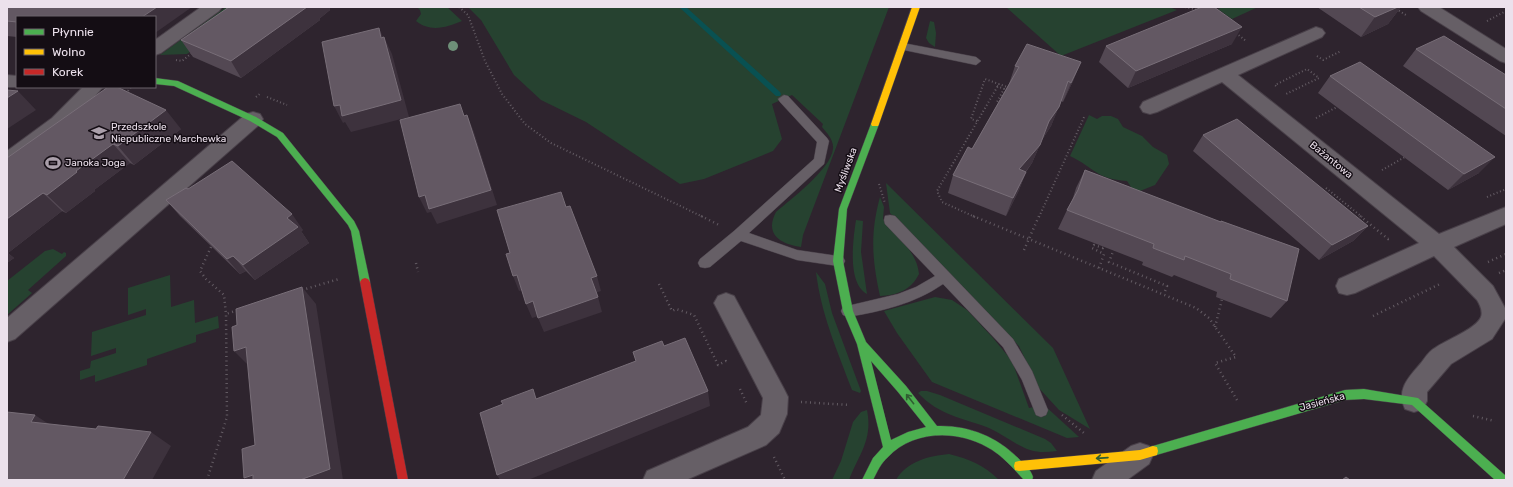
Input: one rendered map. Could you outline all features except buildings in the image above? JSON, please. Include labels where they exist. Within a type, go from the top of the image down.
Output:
[{"type":"street","points":[[156,48],[213,7]]},
{"type":"street","name":"Myśliwska","points":[[888,448],[862,344],[848,311],[838,261],[843,209],[903,47],[916,7]]},
{"type":"street","points":[[1426,7],[1506,57]]},
{"type":"street","points":[[1150,108],[1316,33]]},
{"type":"street","name":"Bażantowa","points":[[1224,74],[1437,245],[1485,293],[1493,308],[1493,319],[1484,332],[1442,356],[1415,388],[1414,401]]},
{"type":"street","points":[[156,80],[175,83],[253,119],[280,135],[344,212],[355,231],[403,480]]},
{"type":"street","points":[[7,162],[59,124],[93,88]]},
{"type":"street","points":[[7,332],[198,165],[253,119]]},
{"type":"street","points":[[1347,286],[1506,215]]},
{"type":"street","points":[[656,480],[750,440],[766,430],[777,409],[775,397],[726,303]]},
{"type":"street","name":"Myśliwska","points":[[862,344],[902,389],[934,430]]},
{"type":"street","name":"Jasieńska","points":[[1019,466],[1140,455],[1345,395],[1364,394],[1414,401]]},
{"type":"street","points":[[1414,401],[1503,480]]},
{"type":"street","points":[[867,480],[870,469],[888,448],[901,439],[917,433],[934,430],[957,431],[979,438],[1001,450],[1019,466],[1030,480]]},
{"type":"street","name":"Jasieńska","points":[[1105,480],[1140,455]]},
{"type":"lane","points":[[903,47],[976,61]]},
{"type":"lane","points":[[705,263],[739,235],[820,161],[823,141],[784,99]]},
{"type":"lane","points":[[890,220],[1008,343],[1018,357],[1036,395],[1041,410]]},
{"type":"lane","points":[[739,235],[797,255],[838,261]]},
{"type":"lane","points":[[848,311],[908,298],[927,289],[945,276]]},
{"type":"path","points":[[459,7],[468,15],[484,61],[502,94],[525,124],[551,143],[739,235]]},
{"type":"path","points":[[1185,7],[1205,10]]},
{"type":"path","points":[[1230,29],[1266,56]]},
{"type":"path","points":[[169,60],[182,60],[196,51]]},
{"type":"path","points":[[1275,85],[1307,69],[1319,78],[1286,94]]},
{"type":"path","points":[[976,121],[971,119],[985,79],[1004,89],[997,102],[1003,104]]},
{"type":"path","points":[[998,85],[1016,90]]},
{"type":"path","points":[[998,85],[937,190],[940,198],[948,206],[1196,308],[1209,318],[1236,357],[1215,363],[1235,396]]},
{"type":"path","points":[[1009,94],[1012,88]]},
{"type":"path","points":[[267,97],[286,105]]},
{"type":"path","points":[[1316,118],[1336,107]]},
{"type":"path","points":[[1024,250],[1085,115]]},
{"type":"path","points":[[1382,170],[1405,157]]},
{"type":"path","points":[[1335,204],[1341,200]]},
{"type":"path","points":[[1099,268],[1104,254],[1092,248],[1094,245],[1103,248],[1105,244],[1115,249],[1109,262],[1167,286],[1164,294]]},
{"type":"path","points":[[207,480],[227,417],[226,314],[224,295],[206,279],[200,271],[211,247]]},
{"type":"path","points":[[1373,316],[1506,254]]},
{"type":"path","points":[[416,263],[418,272]]},
{"type":"path","points":[[294,293],[363,272]]},
{"type":"path","points":[[659,284],[672,311],[676,309],[694,315],[718,364],[726,361],[730,368]]},
{"type":"path","points":[[1215,327],[1222,299]]},
{"type":"path","points":[[226,314],[241,309]]},
{"type":"path","points":[[740,388],[749,408]]},
{"type":"path","points":[[1036,395],[1088,436]]},
{"type":"path","points":[[775,397],[815,404],[850,405]]},
{"type":"green space","points":[[226,7],[260,7],[248,11],[187,54],[160,55]]},
{"type":"green space","points":[[417,7],[447,7],[462,21],[445,27],[427,27],[416,21],[421,14]]},
{"type":"green space","points":[[468,7],[889,7],[803,235],[801,247],[787,244],[776,237],[772,227],[773,220],[776,212],[800,192],[818,174],[831,157],[833,146],[830,137],[822,127],[823,124],[792,95],[772,104],[782,139],[773,151],[704,179],[680,184],[586,122],[541,100],[514,75],[481,20]]},
{"type":"green space","points":[[1006,7],[1169,7],[1177,10],[1061,56]]},
{"type":"green space","points":[[1223,7],[1258,7],[1232,19],[1218,9]]},
{"type":"green space","points":[[930,21],[934,22],[936,33],[935,47],[929,43],[926,38]]},
{"type":"green space","points":[[1089,115],[1097,119],[1102,116],[1111,116],[1118,119],[1123,127],[1142,136],[1153,147],[1167,155],[1169,164],[1155,185],[1135,193],[1127,181],[1117,180],[1102,175],[1070,156]]},
{"type":"green space","points":[[886,183],[1053,348],[1090,429],[1059,410],[1038,387],[1019,346],[890,213]]},
{"type":"green space","points":[[880,197],[884,207],[883,219],[910,251],[919,274],[912,284],[903,291],[880,296],[875,270],[873,235]]},
{"type":"green space","points":[[856,220],[863,221],[861,252],[867,294],[856,281],[854,271],[853,249]]},
{"type":"green space","points":[[53,249],[62,254],[64,252],[66,253],[66,256],[28,290],[32,293],[7,315],[7,281],[45,251]]},
{"type":"green space","points":[[816,272],[825,284],[832,313],[861,391],[860,393],[852,390],[835,346],[822,303]]},
{"type":"green space","points":[[170,275],[171,307],[194,300],[195,323],[218,316],[219,328],[196,335],[196,342],[147,359],[147,365],[95,382],[95,375],[80,380],[80,371],[90,368],[91,361],[116,353],[116,348],[91,356],[92,332],[146,315],[146,309],[128,315],[128,288]]},
{"type":"green space","points":[[935,297],[952,300],[967,310],[993,338],[1012,361],[1029,408],[1044,405],[1079,437],[1067,438],[932,382],[897,333],[884,311]]},
{"type":"green space","points":[[921,391],[927,391],[940,395],[1045,439],[1051,443],[1057,451],[1040,452],[1025,448],[989,428],[951,415],[934,407],[918,393]]},
{"type":"green space","points":[[867,410],[867,438],[849,480],[832,480],[841,461],[853,422],[861,412]]},
{"type":"green space","points":[[949,454],[976,463],[988,470],[999,480],[896,480],[906,468],[912,464],[926,458]]},
{"type":"waterway","points":[[682,7],[778,94]]},
{"type":"traffic: fast","points":[[156,81],[175,83],[253,119],[280,135],[351,223],[355,231],[365,282]]},
{"type":"traffic: fast","points":[[875,124],[843,209],[838,261],[848,311],[862,344],[888,448]]},
{"type":"traffic: fast","points":[[863,345],[902,389],[934,430]]},
{"type":"traffic: fast","points":[[1153,451],[1345,395],[1364,394],[1414,401],[1503,480]]},
{"type":"traffic: fast","points":[[867,480],[880,458],[885,452],[896,444],[908,437],[920,433],[948,430],[974,436],[992,444],[1009,457],[1028,477]]},
{"type":"traffic: slow","points":[[875,124],[916,7]]},
{"type":"traffic: slow","points":[[1019,466],[1140,455],[1153,451]]},
{"type":"traffic: jam","points":[[365,282],[403,480]]},
{"type":"place","name":"Przedszkole Niepubliczne Marchewka","points":[[99,133]]},
{"type":"place","name":"Janoka Joga","points":[[53,163]]}]
